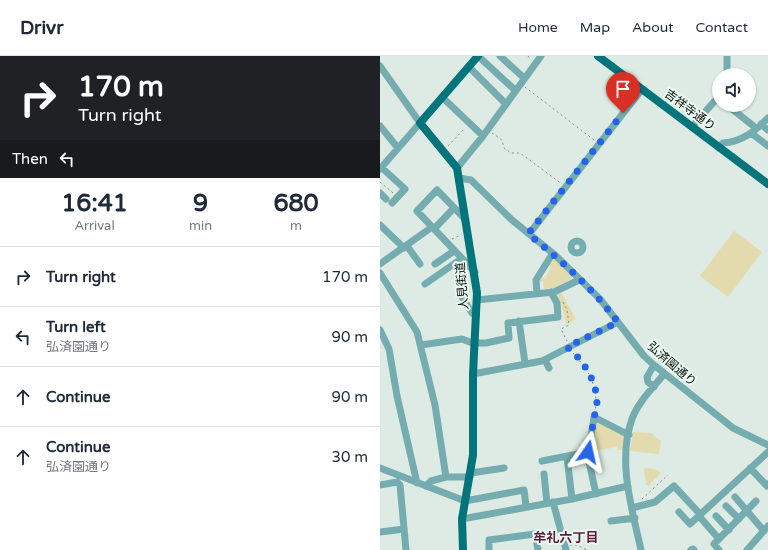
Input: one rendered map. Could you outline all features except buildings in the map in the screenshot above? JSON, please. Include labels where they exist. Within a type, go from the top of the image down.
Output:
[{"type":"main road","points":[[420,122],[478,56]]},
{"type":"main road","name":"吉祥寺通り","points":[[598,56],[768,184]]},
{"type":"main road","name":"人見街道","points":[[420,122],[457,168],[468,232],[477,300],[473,374],[473,455],[462,518],[463,550]]},
{"type":"street","points":[[478,56],[515,90]]},
{"type":"street","points":[[500,56],[522,80]]},
{"type":"street","points":[[457,168],[486,134],[522,80],[541,56]]},
{"type":"street","points":[[727,56],[727,68]]},
{"type":"street","points":[[380,66],[420,122],[382,169],[405,189],[398,198],[389,201],[380,193]]},
{"type":"street","points":[[469,67],[506,104]]},
{"type":"street","points":[[528,234],[642,89]]},
{"type":"street","points":[[442,97],[469,123],[486,134]]},
{"type":"street","points":[[692,127],[712,106]]},
{"type":"street","points":[[735,112],[756,128],[768,146]]},
{"type":"street","points":[[719,148],[723,143],[736,142],[768,118]]},
{"type":"street","points":[[380,126],[398,148]]},
{"type":"street","points":[[756,128],[768,130]]},
{"type":"street","points":[[459,178],[471,180],[528,234],[563,263],[573,252]]},
{"type":"street","points":[[466,219],[437,190],[417,211],[474,272]]},
{"type":"street","points":[[380,264],[433,228],[454,208]]},
{"type":"street","points":[[380,225],[405,247],[420,264]]},
{"type":"street","points":[[435,264],[454,252]]},
{"type":"street","points":[[537,293],[536,280],[551,256]]},
{"type":"street","points":[[425,284],[461,259]]},
{"type":"street","name":"弘済園通り","points":[[563,263],[600,299],[644,356],[654,366],[733,428],[768,445]]},
{"type":"street","points":[[380,273],[415,328],[421,345],[435,405],[446,478]]},
{"type":"street","points":[[477,300],[551,292],[579,280]]},
{"type":"street","points":[[421,345],[462,339],[475,344],[509,338],[508,323],[558,317],[557,303],[551,292]]},
{"type":"street","points":[[462,297],[472,313],[476,315]]},
{"type":"street","points":[[519,322],[525,363]]},
{"type":"street","points":[[473,374],[545,360],[568,346],[618,322]]},
{"type":"street","points":[[380,330],[389,349],[397,396],[417,482]]},
{"type":"street","points":[[545,360],[549,368]]},
{"type":"street","points":[[654,366],[647,377],[648,382],[654,387]]},
{"type":"street","points":[[641,550],[628,486],[626,463],[629,435],[634,414],[664,374]]},
{"type":"street","points":[[596,494],[588,452],[594,417],[629,435]]},
{"type":"street","points":[[542,461],[588,452]]},
{"type":"street","points":[[679,512],[690,524],[768,452]]},
{"type":"street","points":[[567,457],[572,499]]},
{"type":"street","points":[[380,468],[399,479],[417,482],[465,501],[524,490],[526,506]]},
{"type":"street","points":[[426,486],[431,481],[504,468]]},
{"type":"street","points":[[750,468],[767,486],[768,484]]},
{"type":"street","points":[[544,474],[550,503],[565,548]]},
{"type":"street","points":[[380,485],[399,479]]},
{"type":"street","points":[[399,479],[406,550]]},
{"type":"street","points":[[462,518],[572,499],[628,486]]},
{"type":"street","points":[[632,508],[656,502],[674,486],[719,539]]},
{"type":"street","points":[[735,497],[766,528],[747,550]]},
{"type":"street","points":[[719,550],[714,544],[756,501]]},
{"type":"street","points":[[726,506],[739,520]]},
{"type":"street","points":[[716,516],[729,530]]},
{"type":"street","points":[[610,521],[635,518]]},
{"type":"street","points":[[380,532],[404,529]]},
{"type":"street","points":[[489,550],[489,540],[535,534],[538,550]]},
{"type":"path","points":[[522,80],[599,144]]},
{"type":"path","points":[[444,152],[469,123]]},
{"type":"path","points":[[486,134],[502,140],[504,148],[511,153],[520,153],[564,186]]},
{"type":"path","points":[[380,182],[398,198]]},
{"type":"path","points":[[446,242],[468,232]]},
{"type":"path","points":[[561,300],[567,310],[568,325],[561,329],[568,346],[594,385],[597,399],[594,417]]},
{"type":"path","points":[[632,508],[668,475]]},
{"type":"path","points":[[565,548],[574,545],[587,550]]},
{"type":"shaded area","points":[[734,231],[762,252],[728,297],[700,276]]},
{"type":"shaded area","points":[[552,257],[572,276],[572,279],[553,288],[544,289],[543,281],[538,282],[541,277],[545,279],[551,267],[548,265]]},
{"type":"shaded area","points":[[561,293],[575,317],[574,321],[566,324],[561,303],[557,295]]},
{"type":"shaded area","points":[[595,418],[627,436],[626,450],[618,450],[617,447],[589,452]]},
{"type":"shaded area","points":[[633,432],[651,433],[661,441],[659,454],[630,451]]},
{"type":"shaded area","points":[[644,468],[654,469],[661,473],[649,485],[646,485]]},
{"type":"district","name":"牟礼六丁目","points":[[566,537]]},
{"type":"route","points":[[588,452],[597,402],[597,394],[586,369],[567,347],[618,322],[600,299],[555,255],[528,234],[623,113]]}]
